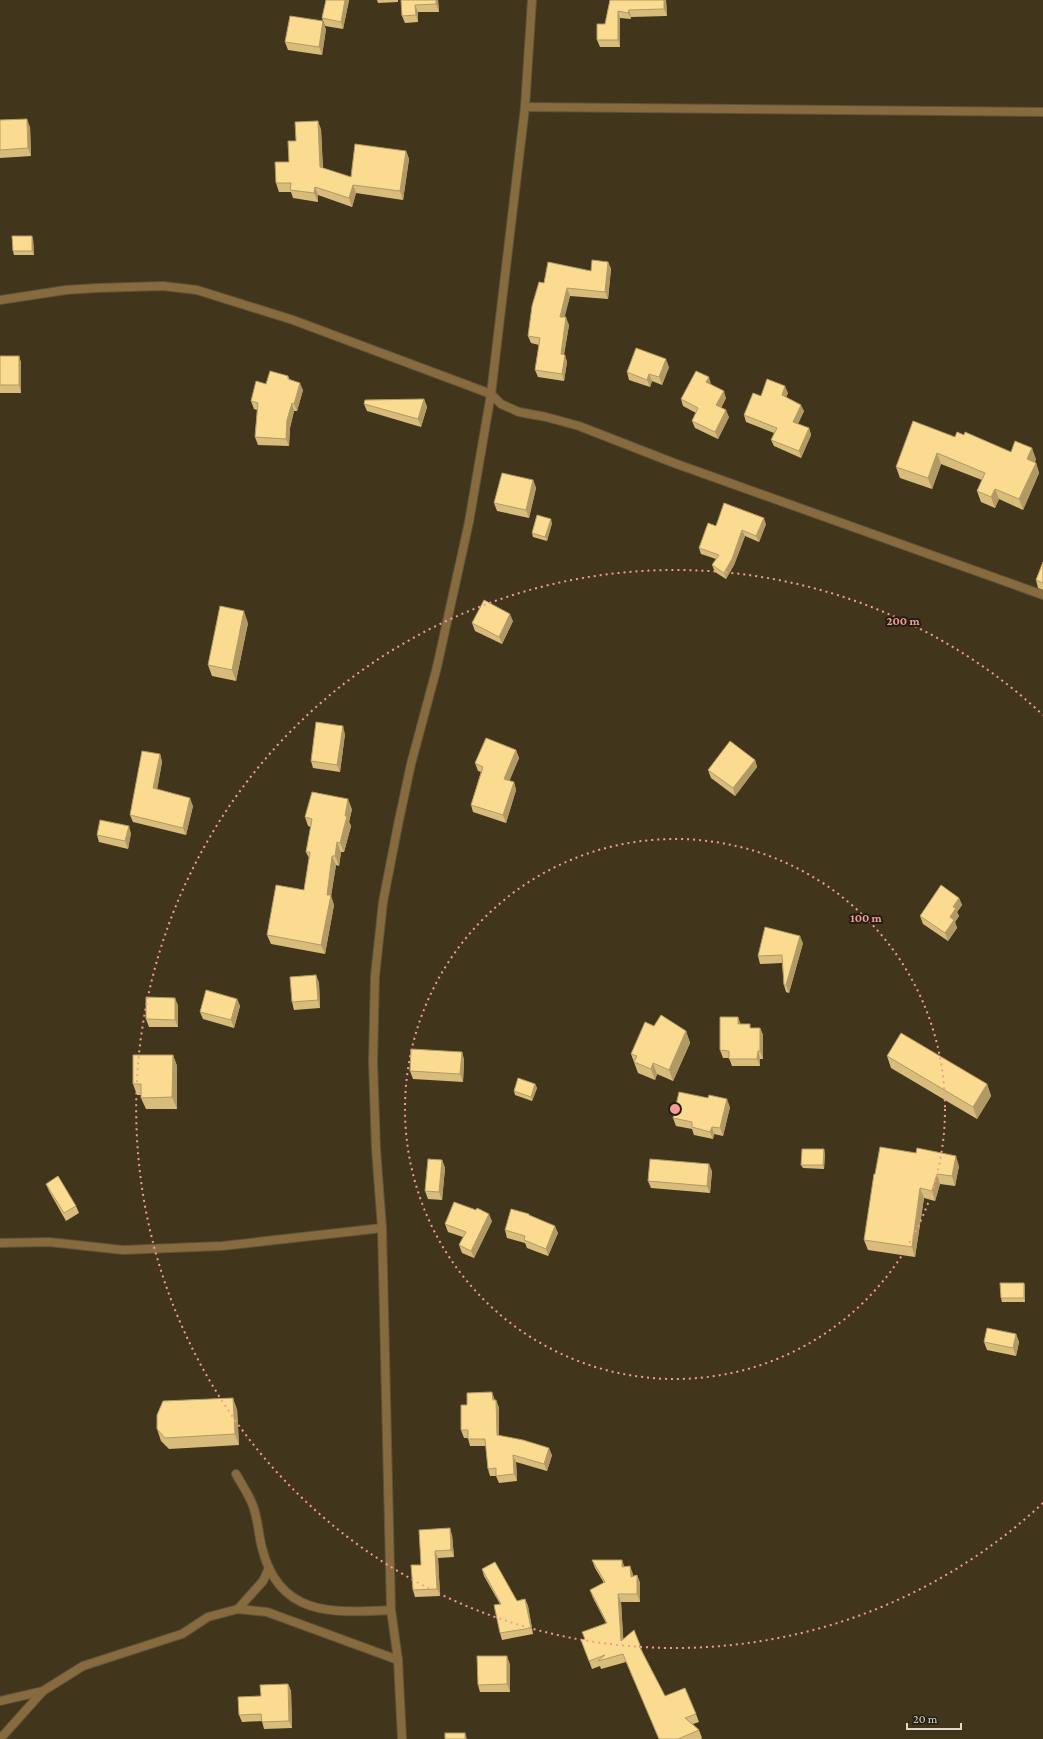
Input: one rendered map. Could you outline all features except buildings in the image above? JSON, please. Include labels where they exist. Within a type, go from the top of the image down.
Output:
[{"type":"street","points":[[402,1739],[398,1660],[391,1610],[382,1228],[376,1149],[373,1062],[375,976],[383,902],[411,764],[437,667],[469,522],[491,394],[525,107],[532,0]]},
{"type":"street","points":[[525,107],[1043,112]]},
{"type":"street","points":[[0,300],[66,290],[97,288],[163,286],[197,290],[292,320],[491,394],[501,404],[519,412],[546,417],[579,426],[674,463],[1043,595]]},
{"type":"street","points":[[0,1243],[48,1242],[123,1250],[222,1246],[382,1228]]},
{"type":"street","points":[[236,1474],[251,1502],[262,1549],[269,1568],[277,1584],[291,1597],[307,1605],[357,1612],[391,1610]]},
{"type":"street","points":[[238,1609],[263,1582],[269,1568]]},
{"type":"street","points":[[0,1739],[43,1691],[83,1666],[182,1634],[208,1617],[238,1609],[267,1612],[398,1660]]},
{"type":"street","points":[[0,1701],[43,1691]]}]
